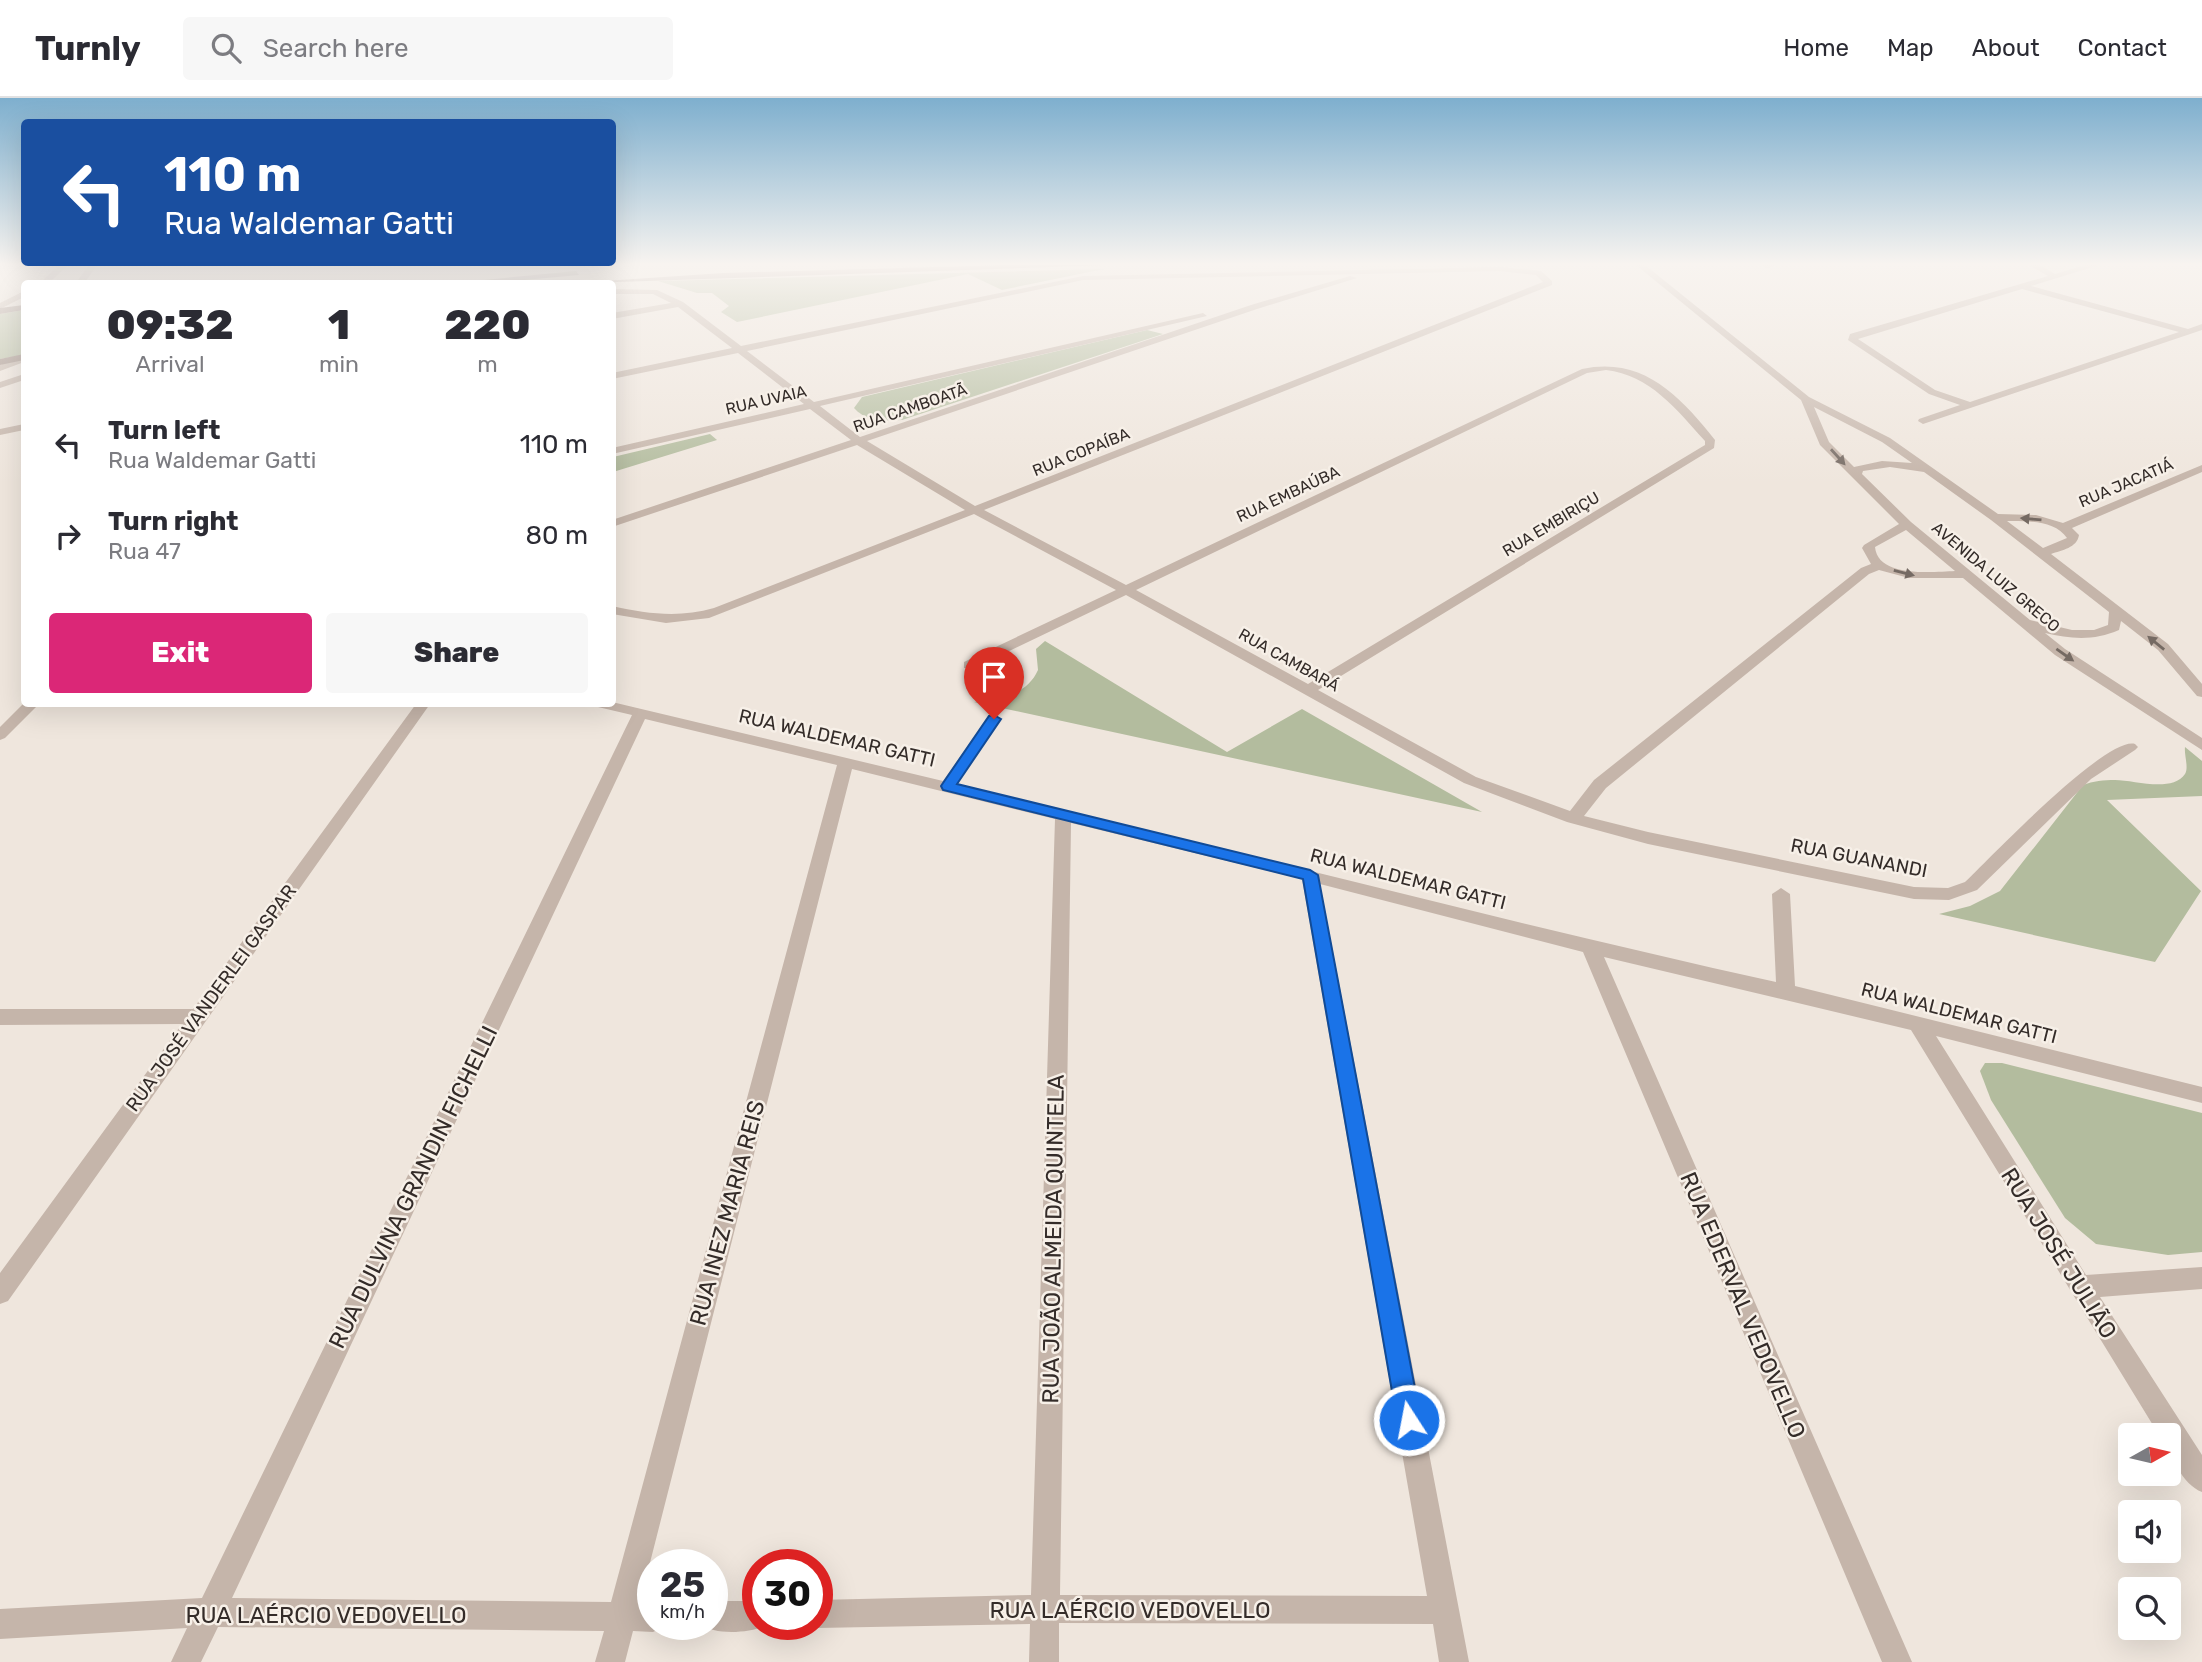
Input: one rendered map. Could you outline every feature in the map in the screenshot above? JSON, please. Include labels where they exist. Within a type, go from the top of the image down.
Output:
[{"type":"main road","points":[[0,362],[21,358]]},
{"type":"street","name":"RUA CAMBARÁ","points":[[726,338],[860,442],[976,511],[1124,589],[1471,780],[1573,818]]},
{"type":"street","points":[[616,375],[794,338]]},
{"type":"street","name":"RUA UVAIA","points":[[616,450],[1100,338]]},
{"type":"street","name":"RUA CAMBOATÃ","points":[[616,523],[1168,338]]},
{"type":"street","name":"RUA COPAÍBA","points":[[616,611],[657,620],[699,617],[1414,338]]},
{"type":"street","name":"AVENIDA LUIZ GRECO","points":[[1730,338],[1805,399],[1886,440],[1995,517],[2163,647],[2202,693]]},
{"type":"street","points":[[1853,338],[1932,392],[1969,405]]},
{"type":"street","points":[[1923,421],[2170,338]]},
{"type":"street","points":[[0,368],[21,359]]},
{"type":"street","name":"RUA EMBAÚBA","points":[[969,665],[1585,371],[1602,368],[1625,369]]},
{"type":"street","name":"RUA EMBIRIÇU","points":[[1307,691],[1710,446],[1710,439],[1651,380],[1625,369]]},
{"type":"street","points":[[0,385],[21,378]]},
{"type":"street","name":"AVENIDA LUIZ GRECO","points":[[1805,399],[1824,443],[1907,525],[2060,652],[2202,745]]},
{"type":"street","points":[[0,432],[21,428]]},
{"type":"street","points":[[1856,477],[1858,469],[1886,463],[1920,468],[1938,476]]},
{"type":"street","name":"RUA JACATIÁ","points":[[2063,527],[2202,468]]},
{"type":"street","points":[[1995,517],[2035,519],[2070,531],[2073,539],[2066,545],[2042,553]]},
{"type":"street","points":[[1907,525],[1868,548],[1872,559],[1880,565],[1918,576],[1964,574]]},
{"type":"street","points":[[1573,818],[1600,784],[1865,571],[1880,565]]},
{"type":"street","points":[[2022,622],[2086,635],[2103,633],[2114,626],[2116,611]]},
{"type":"street","points":[[0,735],[29,707]]},
{"type":"street","name":"RUA JOSÉ VANDERLEI GASPAR","points":[[0,1293],[421,707]]},
{"type":"street","name":"RUA WALDEMAR GATTI","points":[[616,707],[2202,1095]]},
{"type":"street","name":"RUA DULVINA GRANDIN FICHELLI","points":[[186,1662],[641,712]]},
{"type":"street","points":[[948,786],[994,719]]},
{"type":"street","name":"RUA GUANANDI","points":[[1573,818],[1648,838],[1914,893],[1949,894],[1971,886],[2085,776],[2130,747]]},
{"type":"street","name":"RUA INEZ MARIA REIS","points":[[610,1662],[845,764]]},
{"type":"street","name":"RUA JOÃO ALMEIDA QUINTELA","points":[[1044,1662],[1063,815]]},
{"type":"street","points":[[1310,875],[1454,1662]]},
{"type":"street","points":[[1781,894],[1786,991]]},
{"type":"street","name":"RUA EDERVAL VEDOVELLO","points":[[1590,947],[1897,1662]]},
{"type":"street","points":[[0,1017],[197,1016]]},
{"type":"street","name":"RUA JOSÉ JULIÃO","points":[[1919,1026],[2202,1479]]},
{"type":"street","points":[[2080,1287],[2202,1279]]},
{"type":"street","name":"RUA LAÉRCIO VEDOVELLO","points":[[833,1614],[1045,1609],[1443,1610]]},
{"type":"street","name":"RUA LAÉRCIO VEDOVELLO","points":[[0,1624],[209,1612],[637,1618]]},
{"type":"green space","points":[[0,338],[21,338],[21,356],[0,359]]},
{"type":"green space","points":[[1113,338],[1151,338],[902,420],[864,416],[854,408],[862,397]]},
{"type":"green space","points":[[710,434],[717,440],[616,471],[616,456]]},
{"type":"green space","points":[[1045,641],[1227,752],[1302,709],[1482,812],[974,702],[1002,698],[1027,685],[1038,670],[1036,649]]},
{"type":"green space","points":[[2185,747],[2202,761],[2202,796],[2107,800],[2201,891],[2155,962],[1939,914],[1970,906],[2000,891],[2083,785],[2111,780],[2171,783],[2185,774]]},
{"type":"green space","points":[[1985,1063],[2002,1063],[2202,1113],[2202,1252],[2168,1255],[2096,1244],[2065,1218],[1991,1100],[1980,1071]]},
{"type":"route","points":[[994,719],[948,786],[1310,875],[1409,1420]]}]
